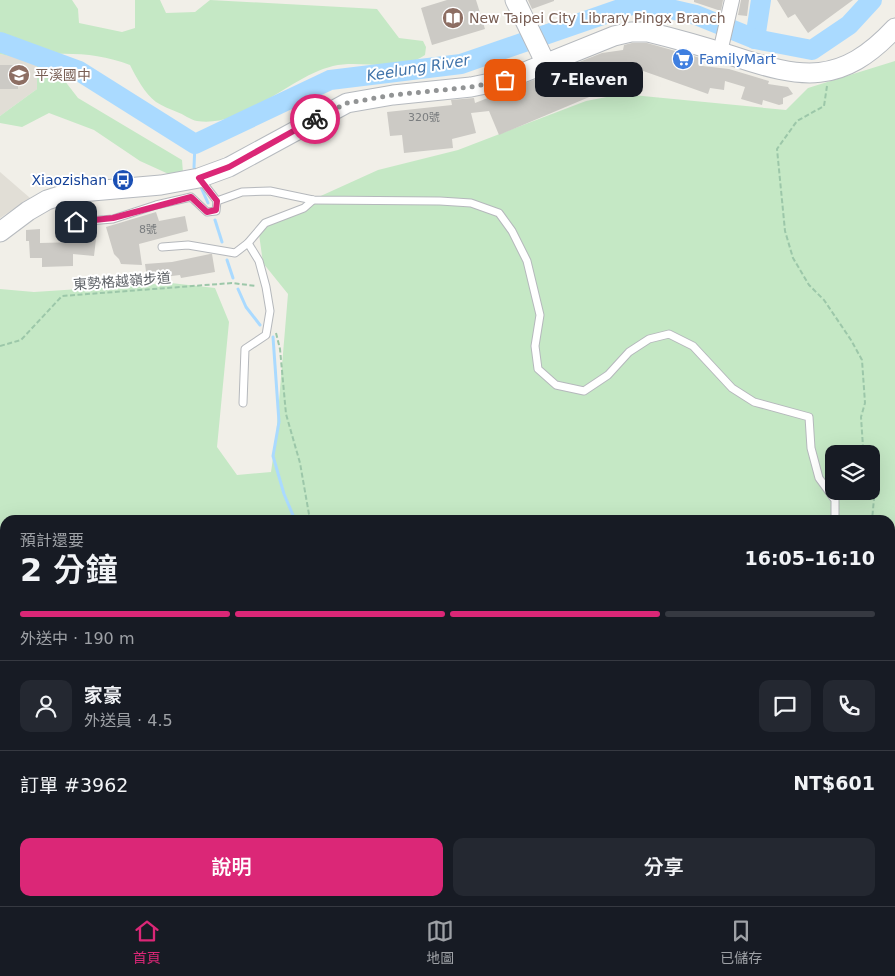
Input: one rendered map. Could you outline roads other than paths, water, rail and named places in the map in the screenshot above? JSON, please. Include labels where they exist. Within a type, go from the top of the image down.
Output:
[{"type":"main road","points":[[517,3],[546,64]]},
{"type":"main road","points":[[0,232],[28,211],[47,200],[68,193],[161,185],[195,179],[229,167],[347,103],[393,95],[471,87],[505,80],[614,36],[631,32],[648,32],[662,35],[774,70],[806,74],[822,73],[849,65],[885,38],[895,28]]},
{"type":"street","points":[[720,52],[731,4]]},
{"type":"lane","points":[[195,179],[217,201]]},
{"type":"lane","points":[[217,201],[242,192],[270,191],[313,200],[471,203],[499,213],[512,231],[527,260],[540,315],[535,346],[538,369],[556,385],[584,391],[608,375],[629,352],[649,339],[669,334],[694,346],[732,388],[754,402],[809,417],[811,448],[819,478],[835,500],[835,515]]},
{"type":"lane","points":[[76,222],[113,218],[191,197],[207,212],[216,210],[217,201]]},
{"type":"lane","points":[[162,247],[188,245],[235,252],[248,243],[265,223],[304,208],[313,200]]},
{"type":"lane","points":[[243,403],[244,349],[266,334],[270,311],[259,261],[248,243]]},
{"type":"waterway","points":[[755,39],[761,0]]},
{"type":"waterway","name":"Keelung River","points":[[0,42],[79,71],[195,144],[330,80],[461,64],[640,2],[696,15],[755,39],[812,50],[849,25],[872,0]]},
{"type":"waterway","points":[[195,144],[195,172]]},
{"type":"waterway","points":[[200,185],[208,203]]},
{"type":"waterway","points":[[215,220],[222,242]]},
{"type":"waterway","points":[[227,260],[233,278]]},
{"type":"waterway","points":[[238,289],[246,307],[260,325]]},
{"type":"waterway","points":[[273,337],[279,422],[273,456],[284,494],[293,515]]},
{"type":"place","name":"New Taipei City Library Pingx Branch","points":[[453,18]]},
{"type":"place","name":"FamilyMart","points":[[683,59]]},
{"type":"place","name":"平溪國中","points":[[19,75]]},
{"type":"place","name":"7-Eleven","points":[[505,80]]},
{"type":"place","name":"Xiaozishan","points":[[123,180]]}]
